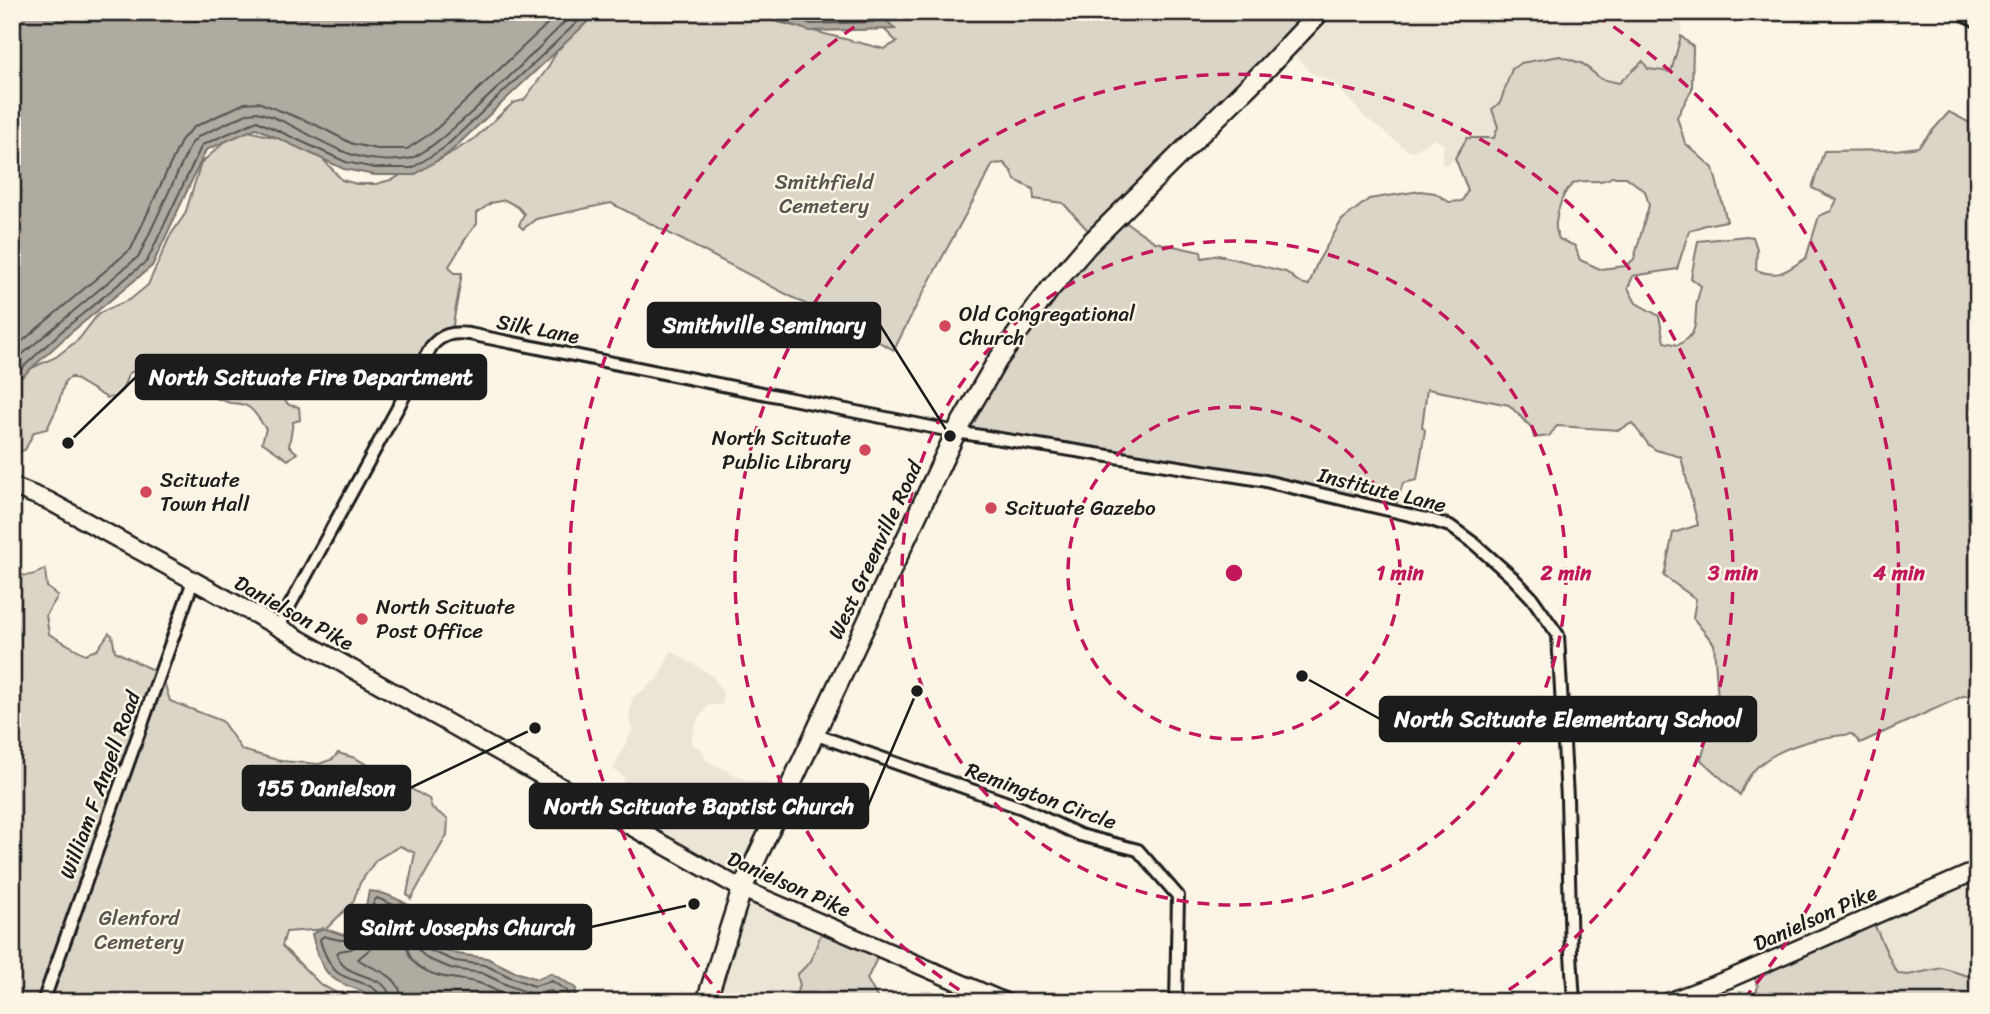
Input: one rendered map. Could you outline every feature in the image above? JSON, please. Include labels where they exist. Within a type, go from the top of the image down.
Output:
[{"type":"main road","name":"West Greenville Road","points":[[706,1002],[742,889],[956,432],[996,361],[1057,280],[1088,245],[1320,12]]},
{"type":"main road","points":[[1967,12],[1978,18]]},
{"type":"main road","name":"Danielson Pike","points":[[12,485],[49,501],[278,627],[742,889],[1005,1002]]},
{"type":"main road","name":"Danielson Pike","points":[[1668,1002],[1729,979],[1978,870]]},
{"type":"street","name":"Silk Lane","points":[[278,627],[431,347],[442,336],[450,334],[482,337],[956,432]]},
{"type":"street","name":"Institute Lane","points":[[956,432],[1261,480],[1431,520],[1450,526],[1513,578],[1532,598],[1558,635],[1561,652],[1574,1002]]},
{"type":"street","name":"William F Angell Road","points":[[43,1002],[193,580]]},
{"type":"street","name":"Remington Circle","points":[[814,734],[1022,808],[1080,835],[1138,850],[1178,896],[1176,1002]]},
{"type":"shaded area","points":[[1319,12],[1681,12],[1682,29],[1671,72],[1648,69],[1643,62],[1619,83],[1601,79],[1583,64],[1512,69],[1500,103],[1494,138],[1467,138],[1448,165],[1442,164],[1444,144],[1434,139],[1408,151],[1364,116],[1333,82],[1311,73],[1289,49]]},
{"type":"shaded area","points":[[671,651],[713,676],[723,693],[722,704],[708,706],[698,719],[691,739],[693,745],[703,750],[705,760],[743,779],[773,784],[786,790],[744,885],[609,810],[625,778],[613,769],[633,729],[629,720],[632,698],[659,678]]},
{"type":"shaded area","points":[[1978,876],[1978,979],[1942,968],[1899,974],[1894,969],[1873,922]]},
{"type":"shaded area","points":[[742,891],[824,925],[811,961],[797,975],[800,985],[794,1000],[790,1002],[707,1002]]},
{"type":"green space","name":"Smithfield Cemetery","points":[[587,12],[738,12],[884,49],[897,42],[882,27],[874,12],[1319,12],[1118,217],[1155,242],[1201,252],[1202,258],[1219,255],[1286,272],[1300,283],[1309,285],[1317,263],[1342,220],[1369,199],[1420,191],[1435,193],[1449,202],[1462,201],[1468,190],[1455,158],[1467,138],[1494,138],[1498,127],[1492,109],[1500,103],[1512,69],[1521,63],[1560,56],[1583,64],[1601,79],[1619,83],[1643,61],[1648,69],[1671,72],[1681,36],[1693,47],[1692,89],[1677,117],[1685,143],[1713,168],[1727,221],[1689,231],[1677,269],[1633,276],[1628,288],[1636,303],[1659,316],[1664,342],[1678,345],[1691,335],[1695,327],[1696,304],[1701,286],[1691,278],[1698,241],[1753,237],[1757,249],[1756,270],[1777,274],[1788,270],[1806,258],[1819,216],[1831,211],[1837,200],[1812,188],[1824,151],[1918,147],[1949,112],[1978,127],[1978,695],[1963,696],[1860,743],[1852,734],[1827,737],[1779,752],[1752,772],[1740,795],[1701,760],[1718,700],[1714,644],[1693,618],[1696,599],[1664,576],[1673,533],[1698,525],[1681,457],[1656,450],[1632,423],[1619,430],[1557,426],[1549,436],[1534,438],[1532,428],[1509,405],[1427,389],[1422,427],[1425,430],[1417,480],[1403,483],[1393,516],[1235,481],[958,431],[1095,238],[1063,203],[1034,199],[1033,189],[1015,180],[1004,163],[993,164],[894,350],[611,203],[536,219],[523,229],[519,225],[524,214],[505,200],[491,203],[477,213],[477,224],[449,266],[454,273],[462,273],[452,330],[410,380],[382,364],[363,361],[351,365],[335,360],[325,367],[320,384],[311,392],[307,391],[298,370],[293,370],[282,386],[281,396],[289,405],[299,407],[300,420],[293,422],[289,446],[297,453],[288,460],[262,442],[266,429],[248,407],[137,370],[129,373],[116,397],[107,398],[72,377],[65,381],[47,429],[34,432],[25,450],[12,453],[12,377],[56,357],[79,339],[99,313],[131,299],[148,285],[170,236],[185,214],[201,163],[231,136],[244,130],[311,146],[342,180],[357,184],[376,184],[394,179],[410,169],[439,160],[474,139],[513,103],[524,100],[547,69],[571,25]],"holes":[[[1626,177],[1645,191],[1649,205],[1634,259],[1626,266],[1600,269],[1580,260],[1575,246],[1559,239],[1556,231],[1559,207],[1567,190],[1575,183]]]},
{"type":"green space","name":"Glenford Cemetery","points":[[45,569],[47,587],[58,596],[46,615],[49,634],[85,654],[97,650],[109,633],[112,635],[115,651],[162,675],[170,701],[222,721],[242,750],[281,761],[319,764],[333,759],[338,753],[355,758],[429,799],[432,808],[448,819],[447,835],[411,899],[407,894],[415,853],[400,846],[376,860],[360,883],[353,902],[326,929],[286,932],[282,946],[320,984],[353,1002],[12,1002],[12,571],[29,575]]},
{"type":"green space","points":[[1873,922],[1899,974],[1908,975],[1942,968],[1978,979],[1978,1002],[1769,1002],[1756,993],[1758,986],[1754,976]]},
{"type":"green space","points":[[824,925],[881,950],[867,979],[877,997],[874,1002],[790,1002],[800,985],[797,975],[811,961]]},
{"type":"water","points":[[12,12],[598,12],[449,153],[414,175],[375,175],[344,169],[256,128],[206,150],[152,266],[23,376],[12,379]]},
{"type":"water","points":[[753,12],[879,12],[895,29],[810,31]]},
{"type":"water","points":[[369,891],[393,897],[418,911],[428,922],[434,945],[457,954],[487,958],[537,979],[551,973],[576,988],[575,1002],[377,1002],[373,997],[338,982],[322,964],[312,934],[323,928],[343,935],[363,920]]},
{"type":"place","name":"Old Congregational Church","points":[[945,326]]},
{"type":"place","name":"Smithville Seminary","points":[[950,436]]},
{"type":"place","name":"North Scituate Fire Department","points":[[68,443]]},
{"type":"place","name":"North Scituate Public Library","points":[[865,450]]},
{"type":"place","name":"Scituate Town Hall","points":[[146,492]]},
{"type":"place","name":"Scituate Gazebo","points":[[991,508]]},
{"type":"place","name":"North Scituate Post Office","points":[[362,619]]},
{"type":"place","name":"North Scituate Elementary School","points":[[1302,676]]},
{"type":"place","name":"North Scituate Baptist Church","points":[[917,691]]},
{"type":"place","name":"155 Danielson","points":[[535,728]]},
{"type":"place","name":"Saint Josephs Church","points":[[694,904]]}]
